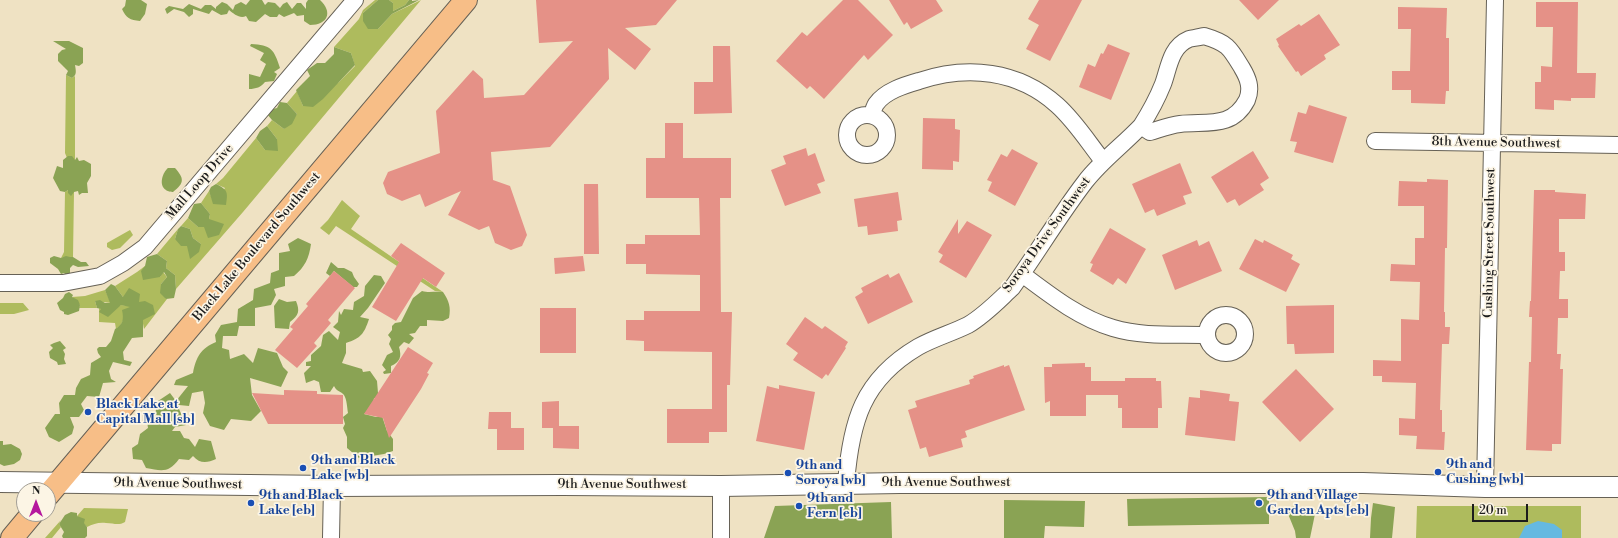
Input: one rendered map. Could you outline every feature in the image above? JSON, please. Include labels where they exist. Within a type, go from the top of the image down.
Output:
[{"type":"main road","name":"Black Lake Boulevard Southwest","points":[[56,485],[466,0]]},
{"type":"main road","points":[[12,538],[25,522]]},
{"type":"street","name":"Mall Loop Drive","points":[[0,283],[64,283],[100,276],[123,263],[145,246],[355,0]]},
{"type":"street","name":"Cushing Street Southwest","points":[[1485,487],[1495,0]]},
{"type":"street","name":"Soroya Drive Southwest","points":[[846,483],[851,436],[861,408],[875,385],[885,373],[900,358],[918,347],[967,325],[981,316],[1012,288],[1086,182],[1103,161],[1128,140],[1141,126],[1152,109],[1164,83],[1168,64],[1176,49],[1188,40],[1204,36],[1220,40],[1232,51],[1249,80],[1249,95],[1242,110],[1229,120],[1213,123],[1179,124],[1150,132],[1141,126]]},
{"type":"street","points":[[872,115],[876,104],[882,98],[902,86],[952,72],[971,71],[989,73],[1016,80],[1033,88],[1056,104],[1069,117],[1103,161]]},
{"type":"street","name":"8th Avenue Southwest","points":[[1374,141],[1618,145]]},
{"type":"street","points":[[1022,274],[1049,295],[1076,312],[1114,328],[1139,333],[1207,335]]},
{"type":"street","name":"9th Avenue Southwest","points":[[0,482],[16,484]]},
{"type":"street","name":"9th Avenue Southwest","points":[[56,489],[554,485],[721,486],[846,483],[1363,483],[1485,487],[1618,487]]},
{"type":"street","points":[[331,538],[332,486]]},
{"type":"street","points":[[721,486],[721,538]]},
{"type":"green space","points":[[126,0],[141,0],[147,4],[145,14],[140,21],[131,19],[125,15],[122,9],[125,6]]},
{"type":"green space","points":[[250,0],[262,0],[265,5],[268,2],[275,3],[280,8],[287,2],[292,9],[297,3],[301,3],[306,9],[306,3],[308,0],[320,0],[326,9],[327,17],[321,23],[310,25],[304,21],[304,15],[297,16],[294,13],[284,17],[279,14],[277,17],[270,17],[265,14],[256,22],[249,21],[246,16],[239,16],[229,10],[227,14],[221,15],[212,10],[209,14],[193,9],[193,14],[189,17],[184,12],[174,9],[167,14],[165,9],[169,6],[183,9],[189,4],[201,9],[205,5],[211,5],[216,9],[216,7],[222,2],[227,4],[233,10],[235,5],[241,2],[246,5]]},
{"type":"green space","points":[[375,0],[378,0],[363,13],[378,29],[392,14],[421,0],[243,212],[176,289],[175,275],[166,268],[167,261],[157,254],[178,229],[175,239],[201,244],[193,238],[190,229],[181,226],[188,218],[198,227],[209,219],[210,214],[201,203],[209,191],[214,204],[225,188],[216,184],[223,178],[256,138],[265,150],[277,139],[267,126],[272,120],[284,129],[297,114],[287,103],[297,91],[303,106],[339,82],[355,66],[351,53],[334,47],[359,19],[363,10]]},
{"type":"green space","points":[[378,0],[389,0],[393,3],[393,11],[405,5],[409,0],[419,0],[392,14],[378,29],[368,29],[363,21],[363,13]]},
{"type":"green space","points":[[389,0],[409,0],[405,5],[393,11],[393,3]]},
{"type":"green space","points":[[53,41],[69,41],[83,48],[83,63],[79,66],[75,65],[76,71],[74,77],[72,78],[66,75],[68,71],[58,61],[58,54],[62,50],[66,49]]},
{"type":"green space","points":[[251,44],[271,49],[276,56],[280,68],[274,72],[277,74],[274,81],[265,82],[254,89],[249,89],[249,74],[260,77],[266,64],[260,60],[264,53],[250,46]]},
{"type":"green space","points":[[334,47],[351,53],[355,65],[323,99],[313,107],[303,106],[296,90],[310,76],[307,70],[317,63],[325,63],[334,54]]},
{"type":"green space","points":[[66,75],[72,78],[75,76],[75,160],[67,158],[65,153]]},
{"type":"green space","points":[[280,102],[287,103],[297,114],[292,124],[284,129],[267,114],[269,110],[277,108]]},
{"type":"green space","points":[[267,126],[277,139],[278,151],[265,150],[256,138],[260,131]]},
{"type":"green space","points":[[68,156],[72,156],[75,160],[77,157],[79,161],[84,160],[91,164],[91,176],[87,183],[88,193],[82,193],[79,195],[78,191],[74,192],[71,196],[68,193],[68,190],[65,192],[60,191],[53,178],[57,166],[63,168],[63,160]]},
{"type":"green space","points":[[168,168],[175,168],[182,180],[180,186],[173,192],[166,190],[162,185],[164,172]]},
{"type":"green space","points":[[216,184],[223,188],[227,194],[226,205],[213,204],[209,191],[211,187]]},
{"type":"green space","points":[[68,190],[74,192],[73,257],[61,258],[64,252],[65,192]]},
{"type":"green space","points":[[342,200],[360,216],[351,229],[443,292],[435,291],[336,226],[329,235],[320,228],[328,220]]},
{"type":"green space","points":[[201,203],[210,214],[209,219],[224,224],[219,235],[208,238],[204,227],[198,227],[188,218],[194,204]]},
{"type":"green space","points":[[181,226],[190,229],[193,238],[201,244],[199,252],[190,259],[187,246],[181,246],[175,239],[178,229]]},
{"type":"green space","points":[[130,230],[133,235],[120,248],[112,250],[107,247],[107,243]]},
{"type":"green space","points":[[298,238],[311,244],[308,258],[304,266],[294,276],[285,277],[285,286],[274,289],[276,295],[271,305],[255,308],[255,326],[239,326],[237,336],[223,336],[222,348],[229,350],[230,359],[244,354],[253,363],[258,348],[277,353],[283,367],[288,372],[281,387],[250,378],[252,395],[261,411],[251,421],[231,419],[224,430],[210,426],[203,413],[205,403],[203,391],[192,393],[189,406],[169,404],[169,407],[179,409],[186,425],[175,427],[172,431],[180,431],[184,438],[189,439],[195,447],[199,439],[211,441],[216,459],[201,462],[193,456],[189,460],[179,459],[172,467],[161,470],[146,468],[142,460],[133,459],[132,448],[138,444],[140,434],[148,428],[147,421],[158,416],[155,414],[158,401],[170,393],[176,401],[188,386],[174,385],[176,380],[193,373],[200,354],[206,347],[216,342],[215,335],[221,325],[237,322],[238,309],[253,300],[254,289],[270,283],[271,273],[279,270],[279,253],[290,251],[288,244]]},
{"type":"green space","points":[[157,254],[167,261],[166,268],[175,275],[176,289],[174,298],[166,299],[160,293],[161,284],[167,277],[164,272],[160,277],[143,280],[141,271],[145,266],[147,257]]},
{"type":"green space","points":[[54,256],[61,258],[66,256],[73,257],[81,262],[86,262],[89,266],[78,267],[73,265],[67,276],[64,273],[61,274],[58,269],[50,263],[50,258]]},
{"type":"green space","points":[[331,262],[338,268],[344,268],[352,272],[359,284],[357,287],[353,287],[334,271],[330,276],[326,273]]},
{"type":"green space","points":[[145,266],[154,277],[160,277],[163,272],[167,277],[161,284],[167,299],[144,329],[139,302],[123,297],[115,286]]},
{"type":"green space","points":[[374,275],[381,276],[385,283],[360,317],[369,319],[363,332],[359,337],[346,343],[346,353],[342,363],[362,369],[363,372],[370,371],[377,381],[378,393],[382,398],[374,398],[373,408],[364,414],[376,417],[382,416],[387,431],[393,439],[393,451],[359,458],[347,448],[347,437],[343,428],[345,424],[343,417],[348,413],[344,395],[334,386],[330,392],[321,392],[319,382],[314,380],[306,383],[304,373],[311,366],[306,366],[306,362],[311,361],[311,355],[321,346],[323,335],[329,331],[338,340],[340,332],[333,327],[338,322],[339,311],[341,315],[344,309],[353,310],[354,302],[364,296],[365,286]]},
{"type":"green space","points":[[111,284],[115,286],[123,297],[129,288],[140,294],[139,302],[145,301],[153,305],[155,314],[143,320],[143,337],[132,338],[123,352],[124,360],[132,362],[130,366],[113,362],[109,371],[111,379],[116,382],[103,383],[99,397],[87,396],[81,404],[84,410],[79,417],[70,417],[74,427],[72,434],[59,442],[49,437],[45,428],[55,414],[60,414],[59,403],[64,395],[75,395],[76,388],[81,379],[90,375],[91,363],[101,357],[97,349],[99,347],[106,347],[111,341],[115,329],[120,326],[122,321],[122,310],[130,307],[121,305],[108,317],[99,312],[101,309],[97,308],[95,301],[100,300],[105,303],[110,303],[105,290]]},
{"type":"green space","points":[[105,290],[111,303],[95,301],[97,308],[79,308],[80,305],[72,297],[85,296]]},
{"type":"green space","points":[[422,291],[443,292],[449,304],[449,318],[443,321],[427,320],[427,326],[420,326],[415,333],[409,334],[414,338],[409,344],[404,342],[399,347],[400,359],[391,366],[391,373],[384,374],[383,372],[386,370],[382,365],[387,355],[393,352],[389,344],[391,339],[388,335],[392,330],[392,326],[395,323],[401,322],[413,298]]},
{"type":"green space","points":[[69,292],[73,295],[72,297],[78,300],[80,305],[79,311],[68,315],[64,314],[64,312],[60,310],[57,303],[65,294]]},
{"type":"green space","points":[[279,299],[287,302],[296,301],[297,304],[298,313],[290,322],[289,329],[275,328],[274,306]]},
{"type":"green space","points":[[0,303],[23,303],[29,310],[14,314],[0,314]]},
{"type":"green space","points":[[121,305],[131,306],[120,326],[116,329],[115,323],[99,322],[99,308],[102,309],[100,312]]},
{"type":"green space","points":[[60,341],[66,348],[63,350],[66,364],[58,365],[57,362],[50,358],[49,352],[53,348],[50,345]]},
{"type":"green space","points":[[0,441],[3,441],[3,445],[11,444],[20,449],[22,454],[20,460],[14,464],[4,466],[0,464]]},
{"type":"green space","points":[[1269,497],[1269,524],[1128,526],[1127,499]]},
{"type":"green space","points":[[1004,500],[1085,501],[1084,527],[1045,526],[1044,538],[1004,538]]},
{"type":"green space","points":[[891,502],[892,538],[764,538],[775,506]]},
{"type":"green space","points":[[1373,503],[1395,507],[1392,538],[1370,538]]},
{"type":"green space","points":[[1294,506],[1315,514],[1310,538],[1296,538],[1295,531],[1286,509]]},
{"type":"green space","points":[[1417,506],[1581,506],[1581,538],[1416,538]]},
{"type":"green space","points":[[84,508],[128,509],[125,522],[123,523],[98,523],[87,527],[77,516]]},
{"type":"green space","points":[[71,512],[77,513],[77,516],[85,519],[84,523],[87,527],[87,536],[85,538],[63,538],[62,536],[64,532],[59,524],[65,515]]},
{"type":"green space","points":[[61,520],[59,524],[61,527],[52,538],[45,538]]},
{"type":"water","points":[[1538,521],[1554,524],[1562,530],[1562,538],[1519,538],[1525,526]]},
{"type":"building","points":[[536,0],[677,0],[656,25],[625,28],[651,49],[635,70],[608,48],[609,79],[550,147],[491,152],[493,180],[510,186],[527,235],[522,246],[511,250],[495,243],[489,226],[479,230],[448,215],[461,191],[425,207],[420,194],[402,201],[387,194],[383,183],[388,172],[440,153],[436,111],[473,70],[483,79],[484,98],[524,95],[573,41],[539,43]]},
{"type":"building","points":[[843,0],[858,0],[893,35],[868,60],[864,55],[824,99],[810,86],[807,89],[776,61],[802,32],[807,36]]},
{"type":"building","points":[[889,0],[936,0],[943,11],[911,29],[907,22],[904,25]]},
{"type":"building","points":[[1039,0],[1082,0],[1050,61],[1026,49],[1039,25],[1028,19]]},
{"type":"building","points":[[1239,0],[1279,0],[1258,20]]},
{"type":"building","points":[[1536,2],[1578,2],[1577,73],[1596,73],[1595,98],[1571,98],[1571,101],[1554,100],[1554,110],[1535,109],[1535,82],[1541,82],[1541,66],[1552,67],[1553,27],[1536,27]]},
{"type":"building","points":[[1398,7],[1447,8],[1446,38],[1449,38],[1449,91],[1446,91],[1445,104],[1411,103],[1411,90],[1392,90],[1392,71],[1410,71],[1411,29],[1398,29]]},
{"type":"building","points":[[1319,14],[1340,45],[1324,55],[1326,59],[1301,76],[1298,71],[1296,72],[1278,46],[1279,45],[1276,39],[1299,24],[1301,26]]},
{"type":"building","points":[[1108,44],[1130,53],[1111,100],[1079,87],[1088,64],[1095,67],[1101,53],[1103,54]]},
{"type":"building","points":[[713,46],[730,46],[732,113],[694,114],[694,82],[713,82]]},
{"type":"building","points":[[1309,105],[1347,117],[1333,163],[1294,152],[1297,142],[1290,141],[1298,112],[1306,114]]},
{"type":"building","points":[[923,118],[955,119],[955,129],[960,130],[959,162],[953,161],[953,170],[922,169]]},
{"type":"building","points":[[665,123],[683,123],[683,158],[731,158],[731,198],[720,198],[721,312],[732,312],[730,385],[727,385],[727,432],[709,432],[709,443],[667,443],[667,409],[712,409],[712,352],[644,351],[644,341],[626,340],[626,320],[644,320],[644,311],[700,311],[700,275],[646,274],[646,264],[626,264],[626,244],[645,244],[645,235],[700,235],[699,198],[646,198],[646,158],[665,158]]},
{"type":"building","points":[[806,148],[808,156],[815,153],[825,181],[817,184],[821,193],[785,206],[771,170],[786,164],[783,156]]},
{"type":"building","points":[[1012,149],[1038,163],[1015,206],[988,191],[992,182],[987,180],[1001,154],[1007,157]]},
{"type":"building","points":[[1253,151],[1269,178],[1260,184],[1264,190],[1239,206],[1235,199],[1227,203],[1211,177]]},
{"type":"building","points":[[1180,163],[1192,193],[1183,196],[1186,204],[1157,216],[1154,209],[1145,213],[1132,184]]},
{"type":"building","points":[[1427,179],[1448,180],[1444,312],[1445,327],[1450,327],[1449,344],[1442,344],[1440,410],[1442,410],[1442,432],[1445,432],[1444,450],[1416,449],[1417,436],[1399,435],[1399,418],[1415,419],[1416,383],[1382,382],[1382,376],[1373,376],[1373,360],[1401,361],[1401,319],[1419,320],[1420,282],[1390,281],[1391,264],[1415,265],[1415,238],[1424,238],[1424,206],[1398,206],[1399,181],[1427,182]]},
{"type":"building","points":[[584,184],[598,184],[599,254],[584,254]]},
{"type":"building","points":[[1534,190],[1555,190],[1555,192],[1586,194],[1585,219],[1559,219],[1559,252],[1565,252],[1565,271],[1560,271],[1559,299],[1568,299],[1568,318],[1558,318],[1557,354],[1561,354],[1560,369],[1563,369],[1561,444],[1552,444],[1552,451],[1526,450],[1529,362],[1531,362],[1532,317],[1529,317],[1531,301]]},
{"type":"building","points":[[898,192],[902,220],[897,221],[898,231],[868,235],[867,226],[858,227],[854,199]]},
{"type":"building","points":[[958,219],[958,234],[967,221],[992,235],[966,278],[939,262],[943,255],[938,252]]},
{"type":"building","points":[[1110,228],[1146,249],[1126,284],[1118,278],[1113,285],[1090,271],[1093,264],[1090,263]]},
{"type":"building","points":[[1255,239],[1263,243],[1264,240],[1293,255],[1291,259],[1300,264],[1286,292],[1239,269]]},
{"type":"building","points":[[1197,240],[1199,246],[1209,241],[1222,271],[1175,290],[1162,255]]},
{"type":"building","points":[[401,243],[445,273],[436,287],[423,278],[396,321],[372,307],[399,262],[391,256]]},
{"type":"building","points":[[583,256],[585,271],[555,274],[554,258]]},
{"type":"building","points":[[334,271],[355,288],[328,320],[331,323],[314,343],[317,346],[297,368],[275,350],[293,329],[290,327],[308,306],[306,304]]},
{"type":"building","points":[[899,273],[913,302],[868,324],[855,297],[863,292],[861,288],[888,274],[890,278]]},
{"type":"building","points":[[1334,305],[1334,353],[1295,354],[1294,344],[1287,344],[1286,306]]},
{"type":"building","points":[[540,308],[576,308],[576,353],[540,353]]},
{"type":"building","points":[[805,317],[822,329],[825,326],[848,342],[845,347],[846,348],[828,376],[826,374],[822,379],[793,360],[798,353],[786,344]]},
{"type":"building","points":[[408,347],[433,363],[427,373],[429,374],[421,389],[389,438],[383,418],[364,414]]},
{"type":"building","points":[[1085,363],[1085,367],[1091,367],[1091,381],[1125,381],[1125,378],[1156,378],[1156,381],[1161,381],[1162,408],[1158,408],[1158,428],[1122,428],[1122,408],[1118,408],[1118,395],[1086,395],[1086,416],[1050,416],[1050,401],[1045,403],[1044,367],[1052,367],[1052,364]]},
{"type":"building","points":[[1004,365],[1004,367],[1009,365],[1025,410],[965,431],[967,437],[961,439],[963,447],[929,457],[926,447],[920,449],[908,410],[917,407],[915,401],[970,384],[969,380],[974,378],[973,376]]},
{"type":"building","points":[[1296,369],[1334,409],[1300,442],[1262,402]]},
{"type":"building","points":[[779,385],[815,392],[804,450],[756,441],[767,386],[779,389]]},
{"type":"building","points":[[284,390],[317,391],[317,394],[343,395],[343,424],[268,424],[252,393],[284,395]]},
{"type":"building","points":[[1200,390],[1230,394],[1229,401],[1239,402],[1235,441],[1185,435],[1189,397],[1200,398]]},
{"type":"building","points":[[559,401],[559,426],[579,426],[579,449],[553,448],[553,428],[542,428],[542,402]]},
{"type":"building","points":[[489,412],[511,412],[511,428],[524,428],[524,450],[497,450],[497,429],[488,429]]},
{"type":"place","name":"Black Lake at Capital Mall [sb]","points":[[88,412]]},
{"type":"place","name":"9th and Black Lake [wb]","points":[[303,468]]},
{"type":"place","name":"9th and Cushing [wb]","points":[[1438,472]]},
{"type":"place","name":"9th and Soroya [wb]","points":[[788,473]]},
{"type":"place","name":"9th and Black Lake [eb]","points":[[251,503]]},
{"type":"place","name":"9th and Village Garden Apts [eb]","points":[[1259,503]]},
{"type":"place","name":"9th and Fern [eb]","points":[[799,506]]}]
